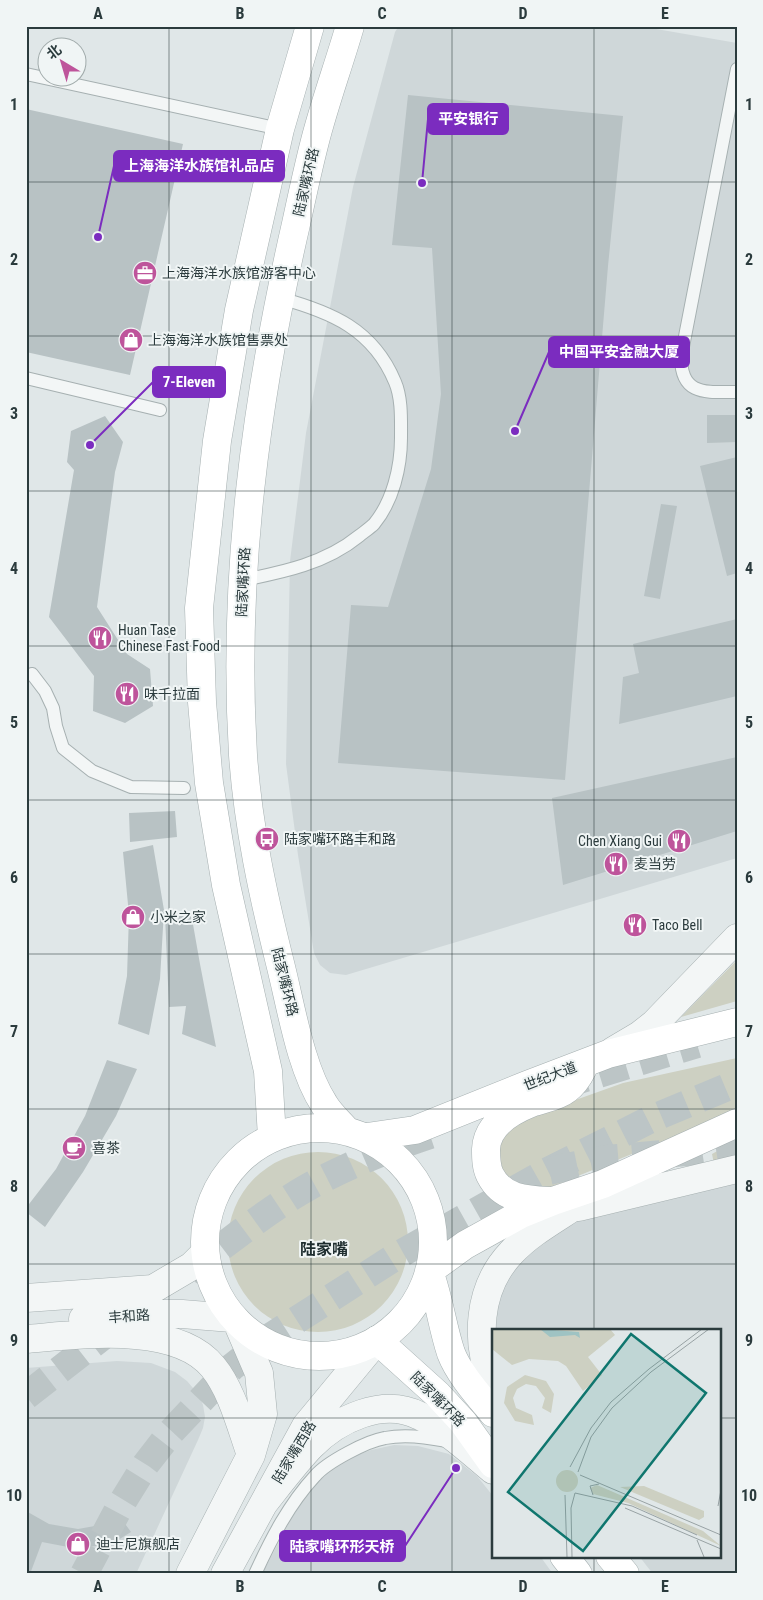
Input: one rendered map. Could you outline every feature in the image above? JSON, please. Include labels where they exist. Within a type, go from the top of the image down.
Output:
[{"type":"main road","points":[[272,1137],[268,1071],[226,885],[209,783],[202,702],[199,608],[217,441],[239,310],[280,129],[310,26]]},
{"type":"main road","name":"陆家嘴环路","points":[[350,26],[315,140],[280,298],[265,380],[250,480],[240,632],[244,757],[253,844],[271,928],[306,1068],[324,1105],[356,1134]]},
{"type":"main road","name":"世纪大道","points":[[234,1320],[213,1288],[204,1254],[206,1219],[219,1185],[242,1156],[272,1137],[308,1127],[356,1134],[415,1130],[526,1084],[598,1058],[737,1022]]},
{"type":"main road","points":[[562,1205],[512,1197],[501,1190],[487,1170],[486,1143],[491,1130],[503,1118],[530,1103],[566,1090],[598,1058]]},
{"type":"main road","points":[[429,1271],[464,1245],[521,1214],[562,1205],[603,1184],[737,1123]]},
{"type":"main road","points":[[234,1320],[266,1344],[300,1355],[337,1355],[357,1349],[376,1340],[400,1322],[418,1298],[429,1271],[433,1240],[428,1208],[415,1178],[394,1155],[356,1134]]},
{"type":"main road","points":[[429,1271],[452,1355],[472,1388],[492,1412]]},
{"type":"main road","name":"陆家嘴环路","points":[[376,1340],[438,1395],[464,1422],[492,1463]]},
{"type":"main road","points":[[566,1558],[578,1574]]},
{"type":"main road","points":[[612,1558],[625,1574]]},
{"type":"street","points":[[598,1058],[626,1044],[654,1024],[737,938]]},
{"type":"street","points":[[492,1383],[481,1337],[482,1308],[493,1278],[511,1253],[536,1232],[562,1205],[737,1169]]},
{"type":"street","name":"丰和路","points":[[26,1298],[153,1289],[192,1266],[204,1254]]},
{"type":"street","name":"丰和路","points":[[26,1324],[138,1314],[182,1314],[234,1320]]},
{"type":"street","points":[[190,1574],[251,1455],[263,1414],[259,1373],[234,1320]]},
{"type":"street","points":[[26,1339],[103,1334],[122,1335],[162,1338],[193,1350],[213,1366],[230,1396],[251,1455]]},
{"type":"street","name":"陆家嘴西路","points":[[226,1574],[306,1426],[376,1340]]},
{"type":"street","points":[[264,1503],[311,1446],[342,1422],[371,1411],[399,1408],[418,1415],[438,1426],[492,1469]]},
{"type":"lane","points":[[737,69],[680,356],[684,379],[693,388],[704,392],[737,392]]},
{"type":"lane","points":[[26,74],[280,129]]},
{"type":"lane","points":[[243,580],[315,562],[350,544],[373,524],[390,496],[401,455],[401,413],[396,382],[380,354],[364,336],[341,320],[314,307],[280,298]]},
{"type":"lane","points":[[26,378],[160,410]]},
{"type":"lane","points":[[32,674],[46,691],[53,708],[56,726],[64,748],[92,771],[132,787],[184,788]]},
{"type":"lane","points":[[255,1574],[285,1515],[316,1474],[344,1454],[385,1438],[424,1436],[461,1445]]},
{"type":"shaded area","points":[[399,26],[639,26],[737,43],[737,858],[346,975],[330,973],[320,965],[314,953],[298,855],[286,764],[290,561],[306,433],[353,187],[395,32]]},
{"type":"shaded area","points":[[737,960],[737,1001],[681,1017]]},
{"type":"shaded area","points":[[737,1058],[737,1110],[546,1189],[509,1187],[495,1169],[500,1136],[525,1118],[623,1083]]},
{"type":"shaded area","points":[[737,1140],[737,1159],[714,1164],[712,1154]]},
{"type":"shaded area","points":[[327,1152],[336,1153],[361,1162],[382,1178],[398,1199],[407,1224],[407,1260],[398,1285],[382,1306],[361,1322],[353,1325],[336,1331],[309,1332],[300,1331],[275,1322],[248,1299],[238,1285],[229,1260],[228,1233],[229,1224],[238,1199],[261,1172],[275,1162],[300,1153]]},
{"type":"shaded area","points":[[737,1175],[737,1574],[653,1574],[641,1558],[720,1558],[720,1329],[493,1329],[496,1287],[511,1261],[568,1219]]},
{"type":"shaded area","points":[[117,1361],[151,1363],[175,1372],[187,1381],[199,1395],[203,1405],[205,1417],[198,1440],[136,1574],[26,1574],[26,1368]]},
{"type":"shaded area","points":[[394,1445],[418,1446],[449,1454],[477,1476],[492,1495],[492,1558],[541,1558],[553,1574],[262,1574],[291,1519],[314,1485],[344,1460],[371,1450]]},
{"type":"building","points":[[408,95],[623,116],[608,266],[565,780],[338,763],[351,605],[388,607],[431,469],[441,394],[432,248],[392,245]]},
{"type":"building","points":[[26,109],[183,144],[130,375],[26,352]]},
{"type":"building","points":[[707,415],[737,415],[737,442],[707,443]]},
{"type":"building","points":[[105,416],[123,442],[115,472],[97,607],[127,654],[150,669],[153,706],[125,723],[93,711],[94,676],[49,617],[74,470],[67,462],[71,431]]},
{"type":"building","points":[[737,457],[737,573],[727,576],[700,466]]},
{"type":"building","points":[[661,504],[677,506],[660,599],[644,596]]},
{"type":"building","points":[[737,619],[737,696],[619,724],[623,677],[639,673],[633,644]]},
{"type":"building","points":[[737,757],[737,831],[563,885],[552,798]]},
{"type":"building","points":[[175,811],[177,837],[130,842],[129,813]]},
{"type":"building","points":[[153,845],[164,910],[160,979],[149,1035],[118,1024],[127,976],[129,915],[123,852]]},
{"type":"building","points":[[191,913],[216,1047],[182,1034],[186,1006],[169,1007],[165,915]]},
{"type":"building","points":[[107,1060],[137,1069],[116,1116],[83,1172],[45,1227],[26,1212],[26,1208],[56,1169],[85,1116]]},
{"type":"building","name":"迪士尼旗舰店","points":[[26,1511],[49,1524],[78,1529],[106,1524],[120,1517],[131,1532],[118,1540],[82,1548],[42,1542],[30,1574],[26,1574]]},
{"type":"tunnel","points":[[559,1086],[697,1044]]},
{"type":"tunnel","points":[[548,1171],[651,1119],[737,1083]]},
{"type":"tunnel","points":[[188,1272],[294,1195],[368,1158],[430,1135]]},
{"type":"tunnel","points":[[84,1574],[120,1506],[146,1464],[171,1432],[232,1367],[270,1337],[395,1257],[548,1171],[606,1159],[687,1152],[737,1144]]},
{"type":"tunnel","points":[[26,1396],[116,1326]]},
{"type":"place","name":"平安银行","points":[[422,183]]},
{"type":"place","name":"上海海洋水族馆礼品店","points":[[98,237]]},
{"type":"place","name":"上海海洋水族馆游客中心","points":[[145,273]]},
{"type":"place","name":"上海海洋水族馆售票处","points":[[131,340]]},
{"type":"place","name":"中国平安金融大厦","points":[[515,431]]},
{"type":"place","name":"7-Eleven","points":[[90,445]]},
{"type":"place","name":"Huan Tase Chinese Fast Food","points":[[100,638]]},
{"type":"place","name":"味千拉面","points":[[127,694]]},
{"type":"place","name":"陆家嘴环路丰和路","points":[[267,839]]},
{"type":"place","name":"Chen Xiang Gui","points":[[679,841]]},
{"type":"place","name":"麦当劳","points":[[616,864]]},
{"type":"place","name":"小米之家","points":[[133,917]]},
{"type":"place","name":"Taco Bell","points":[[635,925]]},
{"type":"place","name":"喜茶","points":[[74,1148]]},
{"type":"place","name":"陆家嘴环形天桥","points":[[456,1468]]},
{"type":"place","name":"迪士尼旗舰店","points":[[78,1544]]},
{"type":"district","name":"陆家嘴","points":[[324,1249]]}]
